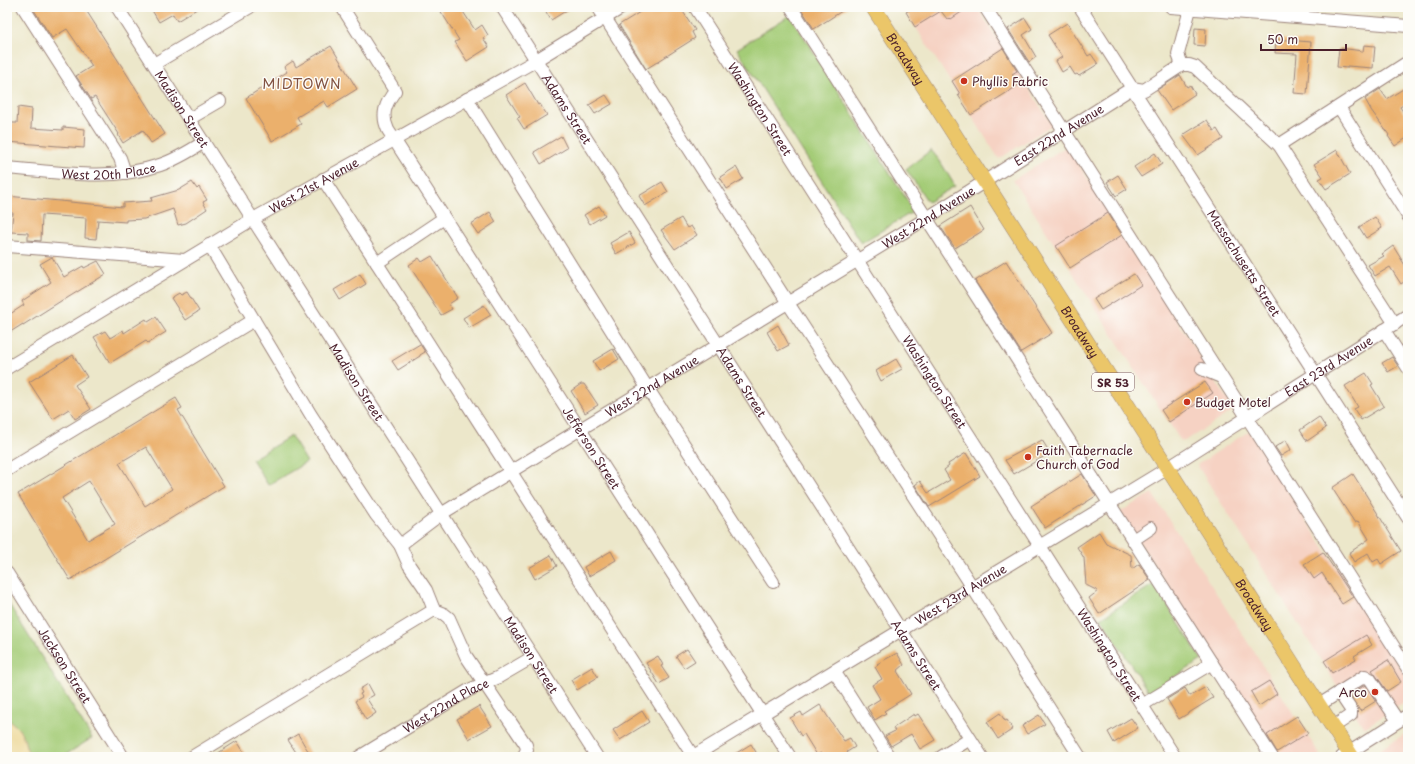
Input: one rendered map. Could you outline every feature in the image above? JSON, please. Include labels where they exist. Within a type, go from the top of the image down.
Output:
[{"type":"main road","name":"Broadway","points":[[873,7],[1333,727],[1348,755]]},
{"type":"street","points":[[23,7],[120,158],[125,173]]},
{"type":"street","name":"Madison Street","points":[[117,7],[597,757]]},
{"type":"street","points":[[154,64],[250,7]]},
{"type":"street","name":"Jefferson Street","points":[[342,7],[395,91],[386,104],[384,116],[385,123],[394,139],[790,757]]},
{"type":"street","name":"Adams Street","points":[[502,7],[982,757]]},
{"type":"street","points":[[598,7],[973,587],[1080,757]]},
{"type":"street","name":"West 21st Avenue","points":[[7,368],[253,219],[536,60],[623,7]]},
{"type":"street","name":"Washington Street","points":[[695,7],[1175,757]]},
{"type":"street","points":[[791,7],[1272,757]]},
{"type":"street","points":[[984,7],[1408,669]]},
{"type":"street","name":"Massachusetts Street","points":[[1080,7],[1408,518]]},
{"type":"street","points":[[1171,7],[1408,26]]},
{"type":"street","points":[[1182,65],[1178,54],[1190,9]]},
{"type":"street","points":[[1279,146],[1407,64]]},
{"type":"street","points":[[1132,88],[1144,90],[1182,65],[1195,67],[1279,146],[1395,324]]},
{"type":"street","name":"East 22nd Avenue","points":[[985,183],[1132,88]]},
{"type":"street","points":[[467,99],[648,389],[773,582]]},
{"type":"street","points":[[189,120],[220,101]]},
{"type":"street","points":[[1339,107],[1408,216]]},
{"type":"street","name":"West 20th Place","points":[[7,168],[92,175],[125,173],[161,165],[204,142]]},
{"type":"street","points":[[323,180],[693,757]]},
{"type":"street","name":"West 22nd Avenue","points":[[400,545],[441,514],[985,183]]},
{"type":"street","points":[[377,263],[444,218]]},
{"type":"street","points":[[209,245],[315,421],[376,515],[400,545],[409,565],[426,590],[434,610],[449,618],[466,656],[526,744],[527,750],[523,757]]},
{"type":"street","points":[[7,246],[184,260]]},
{"type":"street","name":"East 23rd Avenue","points":[[1168,468],[1408,315]]},
{"type":"street","points":[[7,470],[254,320]]},
{"type":"street","points":[[1384,330],[1408,368]]},
{"type":"street","points":[[1202,369],[1221,377]]},
{"type":"street","name":"West 23rd Avenue","points":[[693,757],[1168,468]]},
{"type":"street","points":[[1133,540],[1151,528]]},
{"type":"street","name":"Jackson Street","points":[[7,573],[123,757]]},
{"type":"street","points":[[192,757],[434,610]]},
{"type":"street","name":"West 22nd Place","points":[[359,757],[469,690],[497,678],[533,657]]},
{"type":"street","points":[[1142,706],[1212,663]]},
{"type":"street","points":[[834,671],[889,757]]},
{"type":"street","points":[[1319,705],[1365,676],[1403,718],[1348,755]]},
{"type":"street","points":[[1333,727],[1352,715],[1351,710],[1339,692]]},
{"type":"street","points":[[941,757],[970,739]]},
{"type":"shaded area","points":[[903,7],[977,7],[1052,125],[999,159]]},
{"type":"shaded area","points":[[1067,146],[1234,410],[1185,441],[1180,440],[1013,180]]},
{"type":"shaded area","points":[[1249,431],[1408,679],[1408,700],[1364,728],[1197,465]]},
{"type":"shaded area","points":[[1152,493],[1320,755],[1317,757],[1278,757],[1120,512]]},
{"type":"shaded area","points":[[1408,732],[1408,757],[1384,757],[1379,750]]},
{"type":"green space","points":[[790,15],[914,211],[861,243],[737,49]]},
{"type":"green space","points":[[931,150],[940,161],[955,186],[928,202],[906,169]]},
{"type":"green space","points":[[291,436],[307,462],[268,485],[252,459]]},
{"type":"green space","points":[[1154,584],[1202,660],[1149,693],[1101,618]]},
{"type":"green space","points":[[7,601],[92,738],[62,757],[7,757]]},
{"type":"sand","points":[[7,719],[15,725],[23,736],[30,754],[34,751],[38,757],[7,757]]},
{"type":"building","points":[[32,7],[84,7],[165,134],[151,143],[143,130],[123,143],[118,135],[119,134],[95,97],[91,99],[76,76],[92,66],[67,29],[52,38]]},
{"type":"building","points":[[150,7],[200,7],[177,21],[173,14],[159,22]]},
{"type":"building","points":[[438,7],[460,7],[475,30],[482,25],[488,35],[483,38],[489,47],[467,61],[455,42],[459,40]]},
{"type":"building","points":[[543,7],[572,7],[551,20]]},
{"type":"building","points":[[648,7],[680,7],[695,30],[692,32],[695,38],[646,69],[619,25]]},
{"type":"building","points":[[800,7],[848,7],[814,29]]},
{"type":"building","points":[[914,7],[969,7],[951,19],[947,19],[941,11],[915,27],[906,12]]},
{"type":"building","points":[[1025,18],[1032,29],[1023,35],[1036,57],[1029,62],[1008,29]]},
{"type":"building","points":[[1067,23],[1088,56],[1091,54],[1098,64],[1079,76],[1077,74],[1075,75],[1070,67],[1062,72],[1056,61],[1062,57],[1048,35]]},
{"type":"building","points":[[1195,28],[1206,29],[1205,46],[1194,45]]},
{"type":"building","points":[[1276,39],[1311,42],[1307,94],[1294,93],[1297,54],[1275,53]]},
{"type":"building","points":[[1364,45],[1375,46],[1373,68],[1347,66],[1347,68],[1337,67],[1339,48],[1363,51]]},
{"type":"building","points":[[331,46],[357,89],[328,107],[324,101],[297,117],[301,124],[272,141],[246,98],[287,72],[284,67],[293,61],[296,67]]},
{"type":"building","points":[[1003,48],[1017,71],[1012,74],[1019,85],[971,115],[958,95],[960,94],[952,81]]},
{"type":"building","points":[[1180,75],[1187,87],[1190,85],[1195,94],[1171,110],[1157,90]]},
{"type":"building","points":[[525,83],[538,105],[540,104],[547,115],[524,129],[517,118],[520,117],[506,95]]},
{"type":"building","points":[[1408,86],[1408,102],[1400,107],[1408,119],[1408,137],[1395,146],[1365,99],[1380,89],[1387,99]]},
{"type":"building","points":[[606,95],[612,104],[595,114],[589,105]]},
{"type":"building","points":[[18,107],[32,109],[31,128],[63,130],[63,127],[85,129],[84,148],[7,142],[9,123],[17,123]]},
{"type":"building","points":[[1207,120],[1214,131],[1217,129],[1223,139],[1198,155],[1183,135]]},
{"type":"building","points":[[561,136],[567,148],[541,164],[534,152]]},
{"type":"building","points":[[1337,150],[1350,174],[1326,189],[1319,179],[1323,177],[1314,164]]},
{"type":"building","points":[[1155,153],[1162,164],[1141,177],[1134,167]]},
{"type":"building","points":[[736,167],[743,179],[727,189],[720,177]]},
{"type":"building","points":[[1118,175],[1127,189],[1116,196],[1107,182]]},
{"type":"building","points":[[192,182],[197,189],[199,187],[207,200],[203,202],[207,209],[186,223],[178,225],[173,209],[144,219],[126,220],[126,222],[98,220],[96,239],[85,238],[86,218],[42,215],[41,241],[28,240],[28,233],[11,232],[13,213],[7,213],[7,196],[123,207],[123,203],[152,201],[151,198],[179,190]]},
{"type":"building","points":[[662,182],[668,192],[645,206],[639,196]]},
{"type":"building","points":[[599,206],[605,215],[590,224],[584,215]]},
{"type":"building","points":[[970,207],[984,230],[955,248],[940,226]]},
{"type":"building","points":[[490,212],[496,222],[478,234],[471,224]]},
{"type":"building","points":[[1108,213],[1122,235],[1070,268],[1056,246]]},
{"type":"building","points":[[1375,217],[1382,228],[1366,238],[1359,227]]},
{"type":"building","points":[[681,218],[687,228],[691,226],[697,235],[675,249],[661,230]]},
{"type":"building","points":[[629,232],[635,243],[616,254],[610,243]]},
{"type":"building","points":[[1393,246],[1408,270],[1408,279],[1401,284],[1390,267],[1375,276],[1368,265],[1384,256],[1382,254]]},
{"type":"building","points":[[432,256],[458,298],[449,304],[452,309],[441,315],[409,265],[419,258],[422,262]]},
{"type":"building","points":[[52,257],[64,277],[83,266],[84,268],[98,261],[106,274],[7,334],[7,316],[24,305],[22,301],[51,282],[40,264]]},
{"type":"building","points":[[1006,261],[1052,333],[1021,352],[975,281]]},
{"type":"building","points":[[360,274],[366,284],[340,300],[334,290]]},
{"type":"building","points":[[1134,274],[1141,285],[1101,310],[1094,299]]},
{"type":"building","points":[[187,292],[199,311],[185,320],[171,298],[179,293],[181,295]]},
{"type":"building","points":[[484,305],[491,315],[469,328],[463,318]]},
{"type":"building","points":[[156,317],[166,332],[148,343],[146,341],[110,363],[94,337],[105,331],[110,338],[123,330],[124,333],[146,319],[148,322]]},
{"type":"building","points":[[778,325],[789,345],[778,351],[767,332]]},
{"type":"building","points":[[420,344],[425,352],[398,370],[392,361]]},
{"type":"building","points":[[613,349],[619,359],[599,371],[593,361]]},
{"type":"building","points":[[73,355],[87,377],[75,385],[91,409],[75,419],[69,409],[53,419],[29,382]]},
{"type":"building","points":[[1392,357],[1398,366],[1388,372],[1382,363]]},
{"type":"building","points":[[896,359],[902,369],[881,381],[876,371]]},
{"type":"building","points":[[1366,373],[1373,384],[1371,385],[1384,406],[1361,420],[1354,409],[1358,407],[1345,386]]},
{"type":"building","name":"Budget Motel","points":[[1205,382],[1213,393],[1169,422],[1161,410]]},
{"type":"building","points":[[581,384],[584,384],[598,405],[585,413],[571,391]]},
{"type":"building","points":[[176,398],[182,408],[178,410],[224,486],[70,580],[18,494]],"holes":[[[146,447],[172,489],[145,506],[119,463]],[[89,481],[115,524],[88,540],[62,498]]]},
{"type":"building","points":[[1319,417],[1326,428],[1307,441],[1300,430]]},
{"type":"building","name":"Faith Tabernacle Church of God","points":[[1042,440],[1050,453],[1014,474],[1005,460]]},
{"type":"building","points":[[1286,440],[1291,450],[1281,456],[1275,447]]},
{"type":"building","points":[[966,453],[980,476],[929,507],[915,485],[920,481],[928,493],[950,480],[944,470],[949,466],[948,464]]},
{"type":"building","points":[[1082,474],[1096,496],[1045,528],[1031,506]]},
{"type":"building","points":[[1353,474],[1401,551],[1381,564],[1378,559],[1373,562],[1368,553],[1354,562],[1349,553],[1369,539],[1358,521],[1355,523],[1332,488]]},
{"type":"building","points":[[1099,532],[1106,543],[1131,555],[1132,569],[1139,564],[1150,580],[1099,614],[1089,598],[1098,591],[1086,585],[1084,558],[1077,547]]},
{"type":"building","points":[[611,551],[616,560],[589,576],[584,567]]},
{"type":"building","points":[[1323,552],[1353,597],[1342,604],[1322,573],[1314,579],[1304,564]]},
{"type":"building","points":[[551,555],[557,566],[535,579],[529,568]]},
{"type":"building","points":[[1366,635],[1372,645],[1354,656],[1356,659],[1332,673],[1324,661]]},
{"type":"building","points":[[687,649],[695,661],[684,668],[676,656]]},
{"type":"building","points":[[897,653],[904,665],[897,671],[911,694],[884,711],[886,713],[875,720],[867,707],[880,699],[872,685],[882,679],[875,667],[878,665],[877,664]]},
{"type":"building","points":[[658,656],[663,665],[661,666],[669,678],[659,684],[646,663]]},
{"type":"building","points":[[1388,660],[1401,682],[1387,691],[1372,670]]},
{"type":"building","points":[[592,667],[598,677],[577,690],[571,680]]},
{"type":"building","points":[[1269,681],[1277,694],[1259,706],[1251,692]]},
{"type":"building","points":[[368,684],[374,695],[367,699],[376,713],[366,720],[355,701],[362,697],[360,694],[362,693],[360,689]]},
{"type":"building","points":[[1365,685],[1376,701],[1360,711],[1350,695]]},
{"type":"building","points":[[1206,687],[1213,698],[1179,719],[1167,699],[1185,688],[1190,696]]},
{"type":"building","points":[[820,705],[844,741],[850,738],[855,747],[847,752],[850,757],[824,757],[821,753],[817,755],[804,734],[801,736],[790,718],[801,712],[803,716]]},
{"type":"building","points":[[479,706],[492,726],[469,739],[457,719]]},
{"type":"building","points":[[642,711],[649,722],[620,740],[613,730]]},
{"type":"building","points":[[1000,713],[1013,729],[998,739],[987,722]]},
{"type":"building","points":[[914,714],[915,716],[918,714],[935,740],[920,749],[911,734],[891,746],[885,736],[895,731],[893,728]]},
{"type":"building","points":[[1039,715],[1045,724],[1027,734],[1022,726]]},
{"type":"building","points":[[1297,716],[1308,733],[1277,752],[1267,735]]},
{"type":"building","points":[[1131,718],[1138,728],[1114,743],[1108,732]]},
{"type":"building","points":[[298,734],[312,757],[299,757],[288,740]]},
{"type":"building","points":[[237,741],[247,757],[212,757]]},
{"type":"building","points":[[751,744],[759,757],[730,757]]},
{"type":"place","name":"Phyllis Fabric","points":[[964,81]]},
{"type":"place","name":"Budget Motel","points":[[1187,402]]},
{"type":"place","name":"Faith Tabernacle Church of God","points":[[1028,457]]},
{"type":"place","name":"Arco","points":[[1375,692]]},
{"type":"district","name":"MIDTOWN","points":[[302,83]]}]
